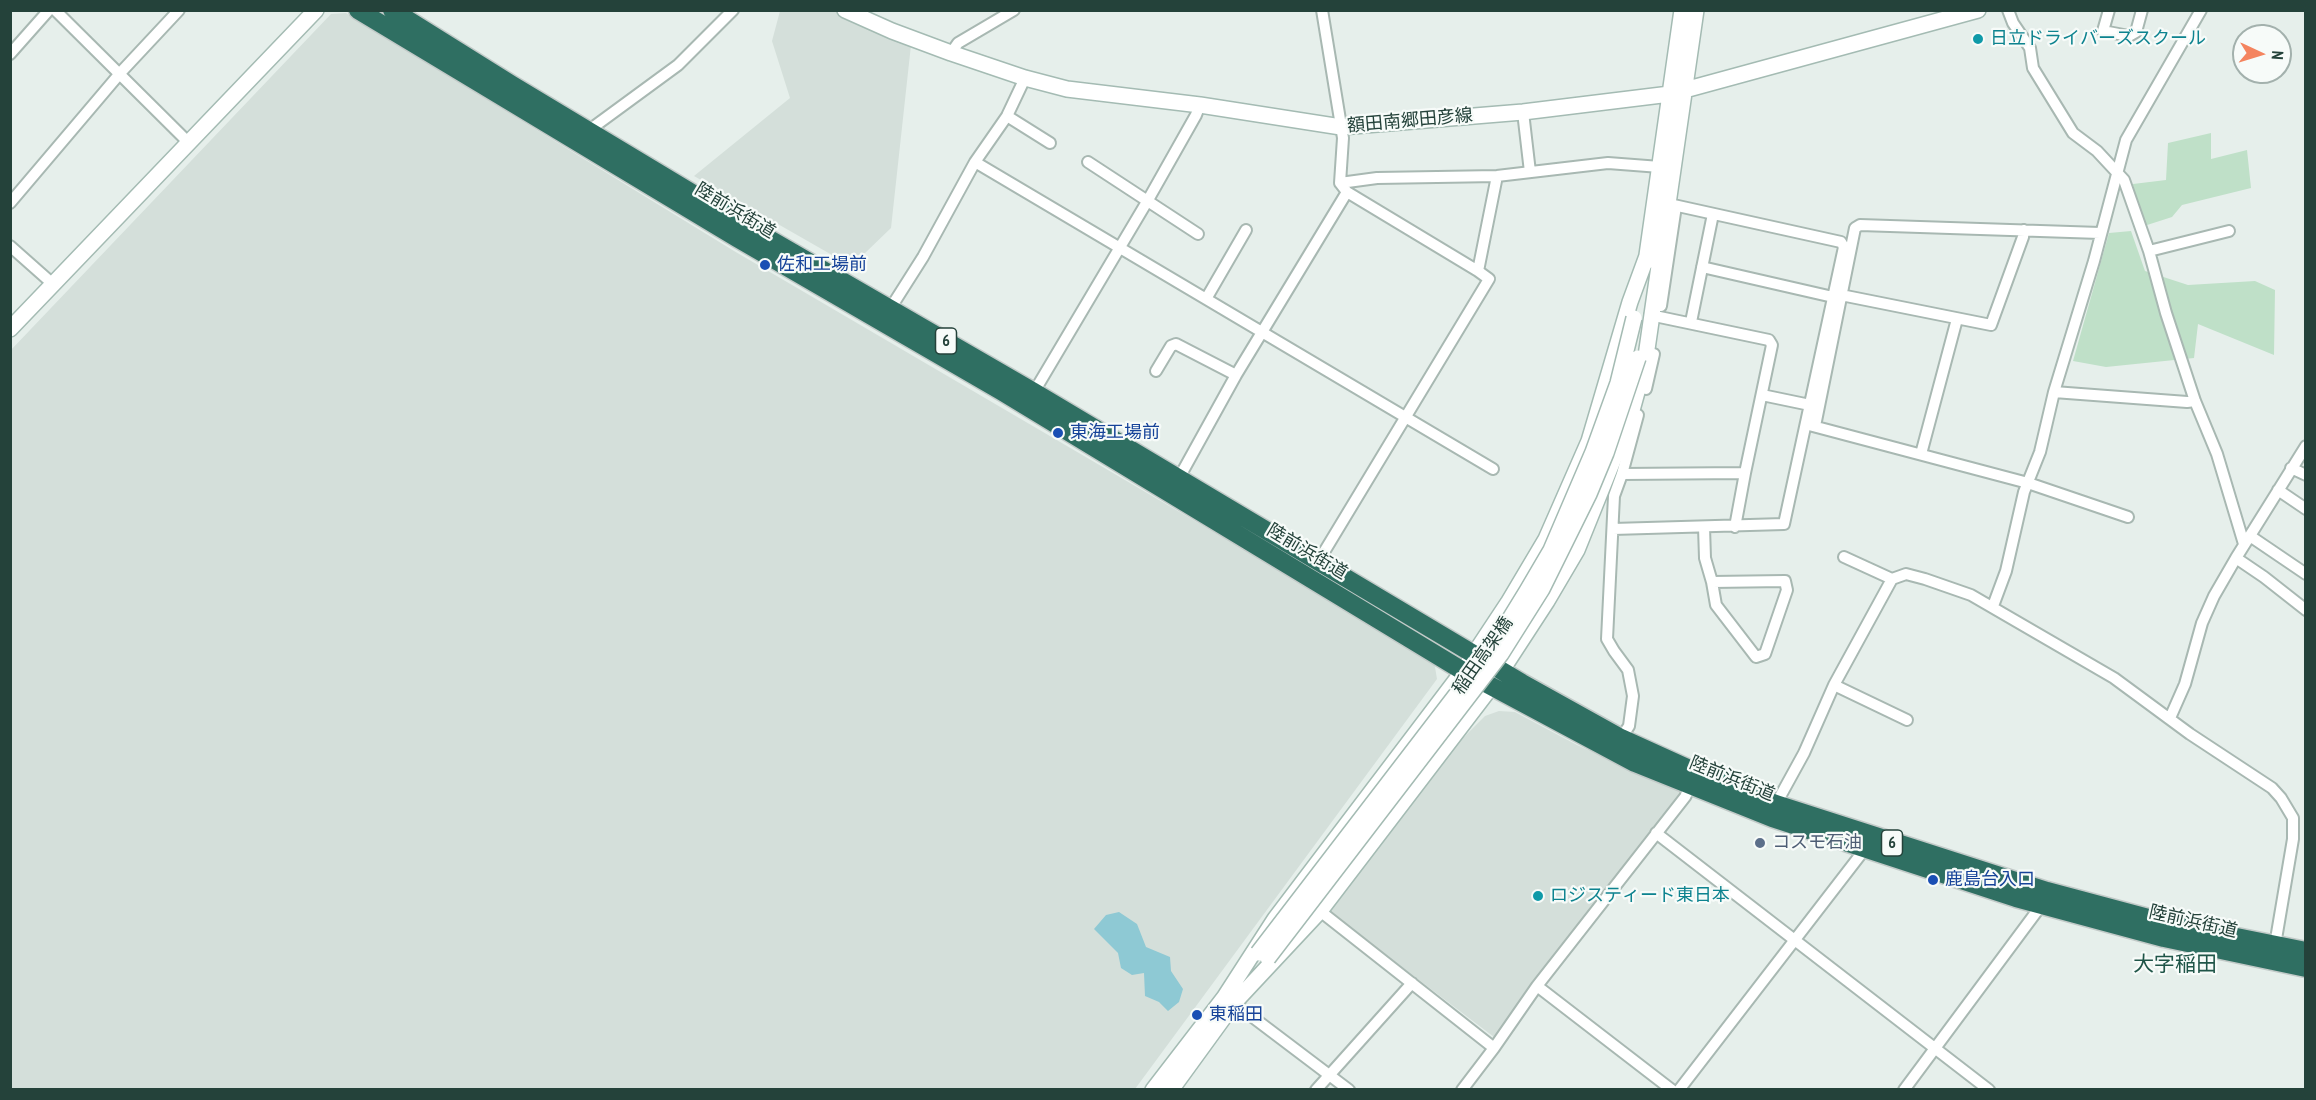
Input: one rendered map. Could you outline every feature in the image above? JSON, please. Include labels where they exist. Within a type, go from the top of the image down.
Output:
[{"type":"highway","name":"陸前浜街道","points":[[358,10],[737,238],[1012,398],[1491,687],[1625,758],[1776,804],[1869,843]]},
{"type":"highway","name":"陸前浜街道","points":[[392,10],[588,131],[1034,392],[1501,671],[1694,779],[1772,818],[1869,843],[2164,938],[2306,968]]},
{"type":"highway","name":"陸前浜街道","points":[[2045,898],[2306,951]]},
{"type":"street","points":[[10,54],[49,10]]},
{"type":"street","points":[[55,10],[189,143]]},
{"type":"street","points":[[10,203],[118,75],[179,10]]},
{"type":"street","points":[[10,329],[316,10]]},
{"type":"street","points":[[588,131],[678,65],[733,10]]},
{"type":"street","name":"額田南郷田彦線","points":[[845,10],[892,32],[951,53],[1025,78],[1067,89],[1200,105],[1341,128],[1522,112],[1670,94],[1970,12]]},
{"type":"street","points":[[951,53],[958,43],[1014,10]]},
{"type":"street","points":[[1179,478],[1343,187],[1343,138],[1322,10]]},
{"type":"street","points":[[1171,1089],[1229,1000],[1275,919],[1474,655],[1546,539],[1570,489],[1589,441],[1630,302],[1648,253],[1682,10]]},
{"type":"street","points":[[1229,1000],[1320,911],[1491,687],[1577,550],[1602,494],[1629,421],[1645,363],[1673,205],[1696,10]]},
{"type":"street","points":[[2008,10],[2013,23],[2030,48],[2033,68],[2073,133],[2097,151],[2124,180],[2149,251],[2166,314],[2195,401],[2217,454],[2247,540],[2306,574]]},
{"type":"street","points":[[2109,10],[2103,31],[2129,36],[2136,32],[2142,10]]},
{"type":"street","points":[[1993,606],[2007,571],[2024,492],[2040,452],[2054,392],[2126,140],[2201,10]]},
{"type":"street","points":[[890,309],[975,162],[1006,116],[1025,78]]},
{"type":"street","points":[[1034,392],[1148,200],[1200,105]]},
{"type":"street","points":[[1522,112],[1530,172]]},
{"type":"street","points":[[1006,116],[1050,143]]},
{"type":"street","points":[[975,162],[1493,469]]},
{"type":"street","points":[[1088,162],[1198,234]]},
{"type":"street","points":[[1343,187],[1377,178],[1497,176],[1608,163],[1660,167]]},
{"type":"street","points":[[1478,271],[1497,176]]},
{"type":"street","points":[[1318,562],[1489,279],[1343,187]]},
{"type":"street","points":[[1613,529],[1784,524],[1811,425],[1837,296],[1844,248],[1841,242],[1673,205]]},
{"type":"street","points":[[1691,322],[1713,214]]},
{"type":"street","points":[[1811,425],[1810,405],[1855,228],[1860,225],[2100,233]]},
{"type":"street","points":[[1702,267],[1837,296],[1991,325],[2024,230]]},
{"type":"street","points":[[1206,299],[1246,231]]},
{"type":"street","points":[[2149,251],[2229,231]]},
{"type":"street","points":[[10,246],[54,285]]},
{"type":"street","name":"稲田高架橋","points":[[1263,955],[1492,648],[1551,550],[1586,471],[1618,383],[1648,253]]},
{"type":"street","points":[[1655,315],[1769,340],[1772,345],[1735,527]]},
{"type":"street","points":[[1621,738],[1629,726],[1633,696],[1628,670],[1607,639],[1614,496],[1652,368],[1655,315]]},
{"type":"street","name":"稲田高架橋","points":[[1263,955],[1501,654],[1542,589],[1589,494],[1606,453],[1655,315]]},
{"type":"street","points":[[1921,454],[1957,319]]},
{"type":"street","points":[[1156,371],[1171,346],[1176,344],[1236,375]]},
{"type":"street","points":[[2054,392],[2195,401]]},
{"type":"street","points":[[1762,394],[1810,405]]},
{"type":"street","points":[[1811,425],[2028,483],[2128,517]]},
{"type":"street","points":[[2170,718],[2185,684],[2202,623],[2235,558],[2306,446]]},
{"type":"street","points":[[2291,468],[2306,475]]},
{"type":"street","points":[[1622,474],[1745,473]]},
{"type":"street","points":[[2278,490],[2306,509]]},
{"type":"street","points":[[1704,527],[1705,558],[1716,605],[1756,657],[1765,654],[1787,590],[1785,581],[1712,582]]},
{"type":"street","points":[[1844,557],[1892,579]]},
{"type":"street","points":[[2235,558],[2264,576],[2306,610]]},
{"type":"street","points":[[1776,804],[1804,753],[1834,685],[1892,579],[1906,574],[1925,579],[1971,595],[1993,606],[2114,678],[2190,734],[2272,788],[2282,798],[2293,818],[2293,839],[2276,945]]},
{"type":"street","points":[[1834,685],[1907,720]]},
{"type":"street","points":[[1462,1089],[1537,986],[1685,797],[1694,779]]},
{"type":"street","points":[[1656,833],[1989,1089]]},
{"type":"street","points":[[1679,1089],[1796,941],[1869,843]]},
{"type":"street","points":[[1904,1089],[1936,1049],[2045,898]]},
{"type":"street","points":[[1320,911],[1494,1048]]},
{"type":"street","points":[[1153,1089],[1229,1000],[1263,955]]},
{"type":"street","points":[[1316,1089],[1412,983]]},
{"type":"street","points":[[1537,986],[1672,1089]]},
{"type":"street","points":[[1229,1000],[1349,1089]]},
{"type":"shaded area","points":[[780,11],[835,11],[911,45],[891,228],[864,254],[839,259],[694,176],[790,98],[772,41]]},
{"type":"shaded area","points":[[346,13],[734,251],[1434,661],[1437,679],[1135,1089],[11,1089],[10,351],[331,14]]},
{"type":"shaded area","name":"ロジスティード東日本","points":[[1499,711],[1515,712],[1577,745],[1683,792],[1494,1037],[1328,911],[1461,740],[1485,716]]},
{"type":"green space","points":[[2211,133],[2211,159],[2247,150],[2251,188],[2182,205],[2172,217],[2144,226],[2134,196],[2133,184],[2166,180],[2168,143]]},
{"type":"green space","points":[[2131,231],[2145,271],[2188,285],[2255,281],[2275,290],[2274,355],[2198,324],[2194,358],[2106,367],[2073,361],[2109,233]]},
{"type":"water","points":[[1119,912],[1137,924],[1146,947],[1170,957],[1171,971],[1183,989],[1179,1002],[1168,1011],[1159,1002],[1145,996],[1144,973],[1132,975],[1121,968],[1118,953],[1094,929],[1106,915]]},
{"type":"place","name":"日立ドライバーズスクール","points":[[1978,39]]},
{"type":"place","name":"佐和工場前","points":[[765,265]]},
{"type":"place","name":"東海工場前","points":[[1058,433]]},
{"type":"place","name":"コスモ石油","points":[[1760,843]]},
{"type":"place","name":"鹿島台入口","points":[[1933,880]]},
{"type":"place","name":"ロジスティード東日本","points":[[1538,896]]},
{"type":"place","name":"東稲田","points":[[1197,1015]]},
{"type":"district","name":"大字稲田","points":[[2175,965]]}]
